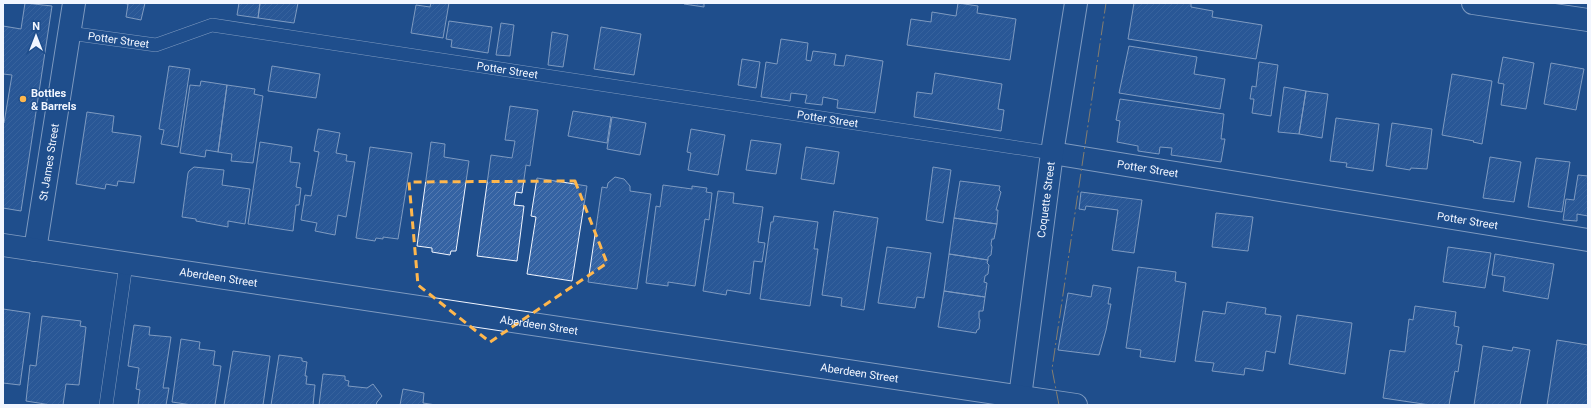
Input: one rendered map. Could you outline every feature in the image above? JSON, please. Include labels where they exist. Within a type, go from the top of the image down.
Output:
[{"type":"street","name":"St James Street","points":[[36,250],[74,3]]},
{"type":"street","name":"Coquette Street","points":[[1020,397],[1052,153],[1076,3]]},
{"type":"street","points":[[1473,3],[1588,20]]},
{"type":"street","name":"Potter Street","points":[[1052,153],[1588,240]]},
{"type":"street","name":"Aberdeen Street","points":[[3,246],[1076,405]]},
{"type":"lane","name":"Potter Street","points":[[69,33],[156,45],[212,25],[1052,153]]},
{"type":"lane","points":[[106,405],[126,264]]},
{"type":"highlighted area","points":[[575,181],[607,263],[490,342],[418,285],[409,182]]},
{"type":"building","name":"Bottles & Barrels","points":[[25,3],[52,6],[21,211],[3,208],[3,122],[4,123],[12,75],[3,74],[3,26],[21,29]]},
{"type":"building","points":[[122,3],[145,3],[141,20],[126,17],[128,4]]},
{"type":"building","points":[[239,3],[260,3],[258,18],[237,15]]},
{"type":"building","points":[[260,3],[298,3],[294,23],[258,18]]},
{"type":"building","points":[[431,3],[449,3],[443,38],[411,33],[416,5],[430,7]]},
{"type":"building","points":[[704,3],[704,7],[684,4]]},
{"type":"building","points":[[958,3],[978,6],[977,13],[1016,19],[1010,60],[907,45],[911,19],[931,22],[932,12],[956,16]]},
{"type":"building","points":[[1134,3],[1191,3],[1191,7],[1213,11],[1212,17],[1262,25],[1256,59],[1128,39]]},
{"type":"building","points":[[449,21],[492,27],[488,53],[451,47],[452,40],[446,39]]},
{"type":"building","points":[[501,23],[514,25],[510,56],[496,55]]},
{"type":"building","points":[[601,27],[641,34],[634,75],[594,69]]},
{"type":"building","points":[[552,32],[568,35],[563,67],[548,65]]},
{"type":"building","points":[[781,39],[808,43],[806,60],[811,61],[813,51],[836,54],[834,65],[844,66],[846,55],[883,61],[875,113],[837,108],[838,100],[823,97],[822,105],[805,103],[807,95],[791,93],[790,101],[761,97],[766,62],[777,64]]},
{"type":"building","points":[[1129,46],[1197,57],[1194,74],[1225,79],[1220,109],[1119,93]]},
{"type":"building","points":[[1503,57],[1534,63],[1526,109],[1501,105],[1504,84],[1498,83]]},
{"type":"building","points":[[742,59],[760,62],[756,88],[738,85]]},
{"type":"building","points":[[1259,62],[1278,65],[1271,116],[1252,113],[1254,99],[1250,99],[1252,86],[1256,87]]},
{"type":"building","points":[[1551,63],[1584,69],[1576,110],[1544,104]]},
{"type":"building","points":[[169,66],[190,69],[178,147],[161,144],[164,130],[159,129]]},
{"type":"building","points":[[272,66],[320,74],[316,98],[268,91]]},
{"type":"building","points":[[935,73],[1002,84],[998,109],[1004,110],[1001,131],[914,117],[917,92],[932,94]]},
{"type":"building","points":[[1452,74],[1492,81],[1482,144],[1442,135]]},
{"type":"building","points":[[201,81],[227,85],[218,152],[206,150],[205,157],[180,153],[190,85],[200,86]]},
{"type":"building","points":[[227,85],[255,89],[254,94],[263,96],[253,163],[231,161],[232,154],[218,152]]},
{"type":"building","points":[[1284,87],[1306,91],[1299,134],[1278,132]]},
{"type":"building","points":[[1306,91],[1328,94],[1322,138],[1299,134]]},
{"type":"building","points":[[1120,99],[1224,114],[1221,139],[1225,139],[1221,162],[1171,155],[1172,148],[1160,147],[1159,154],[1138,151],[1138,146],[1117,142],[1120,121],[1116,120]]},
{"type":"building","points":[[510,106],[538,110],[530,166],[526,165],[522,193],[516,192],[514,205],[524,206],[517,261],[477,256],[491,155],[512,158],[515,141],[505,140]]},
{"type":"building","points":[[573,111],[611,117],[607,143],[568,136]]},
{"type":"building","points":[[87,112],[114,116],[112,132],[141,136],[134,183],[118,181],[117,186],[106,184],[105,189],[76,184]]},
{"type":"building","points":[[612,117],[646,123],[640,155],[607,149]]},
{"type":"building","points":[[1336,118],[1379,124],[1373,171],[1346,167],[1347,163],[1330,161]]},
{"type":"building","points":[[1392,123],[1432,129],[1427,169],[1411,168],[1410,170],[1386,166]]},
{"type":"building","points":[[318,129],[340,133],[336,153],[347,155],[346,161],[355,162],[346,217],[338,215],[335,235],[315,231],[317,223],[301,220],[305,195],[311,196],[319,152],[314,151]]},
{"type":"building","points":[[691,129],[725,135],[718,175],[688,170],[691,153],[687,152]]},
{"type":"building","points":[[751,140],[781,144],[776,174],[746,170]]},
{"type":"building","points":[[260,142],[292,147],[290,162],[300,163],[296,187],[301,188],[299,205],[296,205],[293,231],[248,224]]},
{"type":"building","points":[[431,142],[445,144],[444,157],[469,161],[456,251],[451,251],[450,255],[432,252],[432,248],[417,246]]},
{"type":"building","points":[[370,147],[412,153],[398,239],[383,237],[383,239],[376,238],[375,241],[356,238]]},
{"type":"building","points":[[806,147],[839,152],[834,184],[801,179]]},
{"type":"building","points":[[1490,157],[1521,162],[1514,202],[1483,198]]},
{"type":"building","points":[[1536,158],[1570,162],[1562,212],[1528,207]]},
{"type":"building","points":[[194,167],[224,170],[222,185],[250,189],[245,224],[228,221],[228,227],[182,217],[188,173]]},
{"type":"building","points":[[933,167],[951,170],[943,223],[926,220]]},
{"type":"building","points":[[1578,175],[1588,176],[1588,216],[1577,214],[1577,221],[1563,220],[1566,199],[1574,200]]},
{"type":"building","points":[[615,177],[624,179],[630,186],[630,191],[651,194],[637,289],[588,282],[602,187],[607,188],[608,183]]},
{"type":"building","points":[[537,178],[587,186],[572,281],[527,274],[536,217],[531,216]]},
{"type":"building","points":[[960,181],[1000,186],[999,190],[1001,192],[996,210],[998,210],[997,224],[954,218]]},
{"type":"building","points":[[663,185],[692,189],[692,186],[707,188],[706,192],[712,193],[709,220],[705,219],[695,286],[668,282],[668,286],[646,283],[656,206],[660,207]]},
{"type":"building","points":[[718,191],[734,193],[733,203],[763,207],[758,242],[765,243],[762,262],[754,261],[750,294],[727,290],[726,295],[703,291]]},
{"type":"building","points":[[1081,192],[1142,200],[1134,253],[1112,250],[1118,210],[1086,206],[1085,210],[1079,209]]},
{"type":"building","points":[[834,211],[878,218],[864,310],[841,306],[842,298],[822,295]]},
{"type":"building","points":[[1216,213],[1253,217],[1248,251],[1212,247]]},
{"type":"building","points":[[774,216],[818,222],[814,249],[818,249],[810,306],[760,299],[771,222],[773,222]]},
{"type":"building","points":[[954,218],[997,224],[994,239],[992,239],[991,244],[991,255],[988,257],[988,260],[949,254]]},
{"type":"building","points":[[887,247],[931,253],[924,298],[917,297],[915,308],[878,303]]},
{"type":"building","points":[[1448,247],[1491,253],[1485,288],[1443,282]]},
{"type":"building","points":[[949,254],[988,260],[988,274],[985,276],[984,282],[987,283],[985,297],[944,291]]},
{"type":"building","points":[[1495,254],[1554,264],[1548,299],[1503,291],[1505,277],[1492,275]]},
{"type":"building","points":[[1138,267],[1176,272],[1175,281],[1186,283],[1175,362],[1140,357],[1141,350],[1126,348]]},
{"type":"building","points":[[1093,285],[1111,288],[1108,304],[1111,304],[1099,355],[1058,350],[1068,293],[1091,297]]},
{"type":"building","points":[[944,291],[985,297],[983,311],[979,311],[979,329],[976,333],[938,327]]},
{"type":"building","points":[[1227,302],[1266,308],[1265,314],[1281,316],[1275,353],[1266,351],[1263,371],[1245,368],[1244,375],[1212,371],[1214,363],[1195,361],[1203,311],[1225,314]]},
{"type":"building","points":[[1415,306],[1456,312],[1454,326],[1459,327],[1456,344],[1462,345],[1458,372],[1455,371],[1449,405],[1430,405],[1383,398],[1390,350],[1405,352],[1409,319],[1413,320]]},
{"type":"building","points":[[3,309],[30,313],[20,385],[3,383]]},
{"type":"building","points":[[1297,315],[1352,323],[1345,374],[1289,364]]},
{"type":"building","points":[[42,316],[81,321],[80,326],[86,327],[79,385],[66,384],[63,405],[51,405],[26,401],[30,365],[36,366]]},
{"type":"building","points":[[134,325],[150,327],[149,335],[171,337],[163,388],[169,388],[166,405],[138,405],[140,390],[136,389],[139,368],[128,366]]},
{"type":"building","points":[[181,339],[200,342],[199,349],[215,351],[213,365],[221,366],[215,405],[192,405],[172,402]]},
{"type":"building","points":[[1557,340],[1588,345],[1588,405],[1547,405]]},
{"type":"building","points":[[1483,346],[1512,351],[1513,347],[1530,350],[1520,405],[1474,405]]},
{"type":"building","points":[[233,351],[270,356],[263,405],[224,405]]},
{"type":"building","points":[[279,355],[302,358],[302,361],[307,362],[305,376],[307,376],[306,384],[315,385],[313,405],[271,405]]},
{"type":"building","points":[[323,374],[345,376],[345,380],[349,381],[348,386],[367,388],[373,384],[382,396],[376,405],[319,405]]},
{"type":"building","points":[[403,389],[424,393],[423,403],[436,405],[400,405]]},
{"type":"power","points":[[1059,405],[1052,369],[1106,3]]},
{"type":"place","name":"Bottles & Barrels","points":[[23,99]]}]
